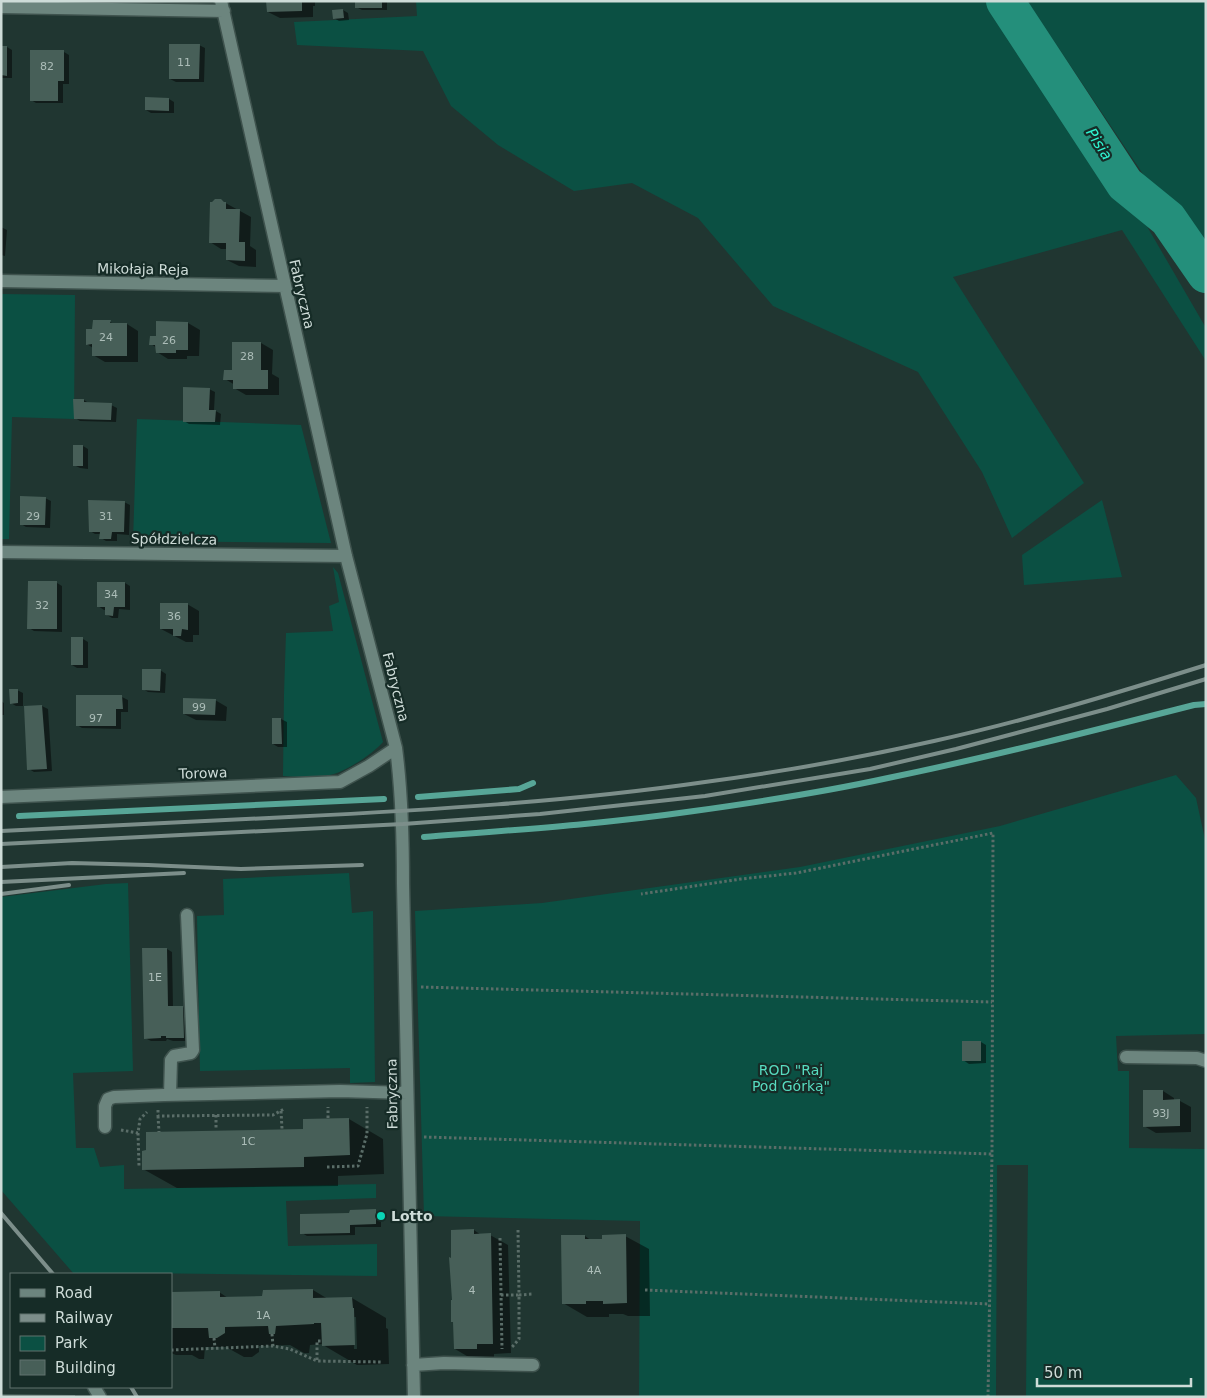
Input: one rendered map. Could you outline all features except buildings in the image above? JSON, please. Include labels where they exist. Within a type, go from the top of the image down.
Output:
[{"type":"street","points":[[1,7],[222,6]]},
{"type":"street","name":"Fabryczna","points":[[222,6],[346,556],[396,748],[400,779],[402,824],[414,1397]]},
{"type":"street","name":"Mikołaja Reja","points":[[1,281],[285,286]]},
{"type":"street","name":"Spółdzielcza","points":[[1,552],[346,556]]},
{"type":"street","name":"Torowa","points":[[1,797],[340,782],[396,748]]},
{"type":"street","points":[[170,1095],[171,1060],[174,1056],[191,1053],[193,1050],[186,915]]},
{"type":"street","points":[[1126,1057],[1197,1058],[1206,1061]]},
{"type":"street","points":[[105,1127],[105,1106],[108,1099],[114,1097],[340,1091],[407,1093]]},
{"type":"street","points":[[413,1365],[444,1363],[533,1365]]},
{"type":"path","points":[[641,894],[796,873],[993,832],[992,1154],[988,1397]]},
{"type":"path","points":[[405,986],[992,1002]]},
{"type":"path","points":[[327,1167],[358,1166],[367,1134],[367,1104],[372,1104]]},
{"type":"path","points":[[158,1116],[273,1115],[290,1105]]},
{"type":"path","points":[[328,1105],[328,1118]]},
{"type":"path","points":[[139,1166],[138,1133],[140,1119],[152,1109],[158,1108],[160,1132]]},
{"type":"path","points":[[281,1111],[282,1129]]},
{"type":"path","points":[[216,1115],[216,1130]]},
{"type":"path","points":[[105,1127],[138,1133]]},
{"type":"path","points":[[408,1138],[432,1137],[992,1154]]},
{"type":"path","points":[[500,1238],[502,1351],[513,1346],[519,1339],[518,1230]]},
{"type":"path","points":[[645,1290],[990,1304]]},
{"type":"path","points":[[501,1295],[533,1294]]},
{"type":"path","points":[[272,1334],[273,1346]]},
{"type":"path","points":[[214,1338],[214,1348]]},
{"type":"path","points":[[317,1361],[317,1341],[322,1341]]},
{"type":"path","points":[[172,1350],[273,1346],[290,1349],[317,1361],[382,1362]]},
{"type":"green space","points":[[416,1],[988,1],[1035,75],[1119,192],[1143,215],[1148,228],[1206,328],[1206,361],[1122,230],[953,277],[1084,483],[1012,538],[982,472],[918,372],[773,306],[698,218],[632,183],[574,191],[498,145],[451,106],[423,51],[297,45],[294,22],[417,16]]},
{"type":"green space","points":[[1027,1],[1206,1],[1206,249],[1151,186]]},
{"type":"green space","points":[[1,294],[75,295],[74,419],[12,417],[9,539],[1,539]]},
{"type":"green space","points":[[137,419],[301,425],[331,543],[133,541]]},
{"type":"green space","points":[[1102,500],[1122,577],[1024,585],[1022,555]]},
{"type":"green space","points":[[333,567],[338,573],[383,742],[373,752],[358,762],[336,773],[313,777],[283,776],[286,633],[333,631],[329,606],[339,602]]},
{"type":"green space","name":"ROD \"Raj Pod Górką\"","points":[[1176,775],[1196,798],[1206,844],[1206,1034],[1116,1036],[1118,1071],[1129,1071],[1129,1148],[1206,1149],[1206,1397],[1026,1397],[1028,1165],[997,1165],[996,1397],[639,1397],[640,1221],[424,1216],[415,911],[542,903],[800,867],[1000,826]]},
{"type":"green space","points":[[349,873],[352,913],[373,911],[375,1082],[350,1083],[350,1068],[200,1071],[197,916],[224,915],[223,879]]},
{"type":"green space","points":[[128,883],[133,1071],[73,1073],[76,1148],[94,1148],[100,1167],[124,1165],[124,1189],[376,1184],[376,1198],[286,1201],[288,1246],[377,1244],[377,1276],[73,1273],[1,1190],[1,897]]},
{"type":"waterway","name":"Pisia","points":[[1005,1],[1125,184],[1168,219],[1206,274]]},
{"type":"waterway","points":[[424,837],[627,820],[791,796],[864,783],[964,761],[1194,705],[1206,704]]},
{"type":"waterway","points":[[418,797],[519,789],[533,783]]},
{"type":"waterway","points":[[19,816],[384,799]]},
{"type":"railway","points":[[1,831],[445,808],[601,795],[734,778],[848,759],[1002,725],[1206,665]]},
{"type":"railway","points":[[1,844],[403,824],[540,814],[705,796],[870,769],[956,749],[1107,709],[1206,679]]},
{"type":"railway","points":[[1,867],[72,863],[241,869],[362,865]]},
{"type":"railway","points":[[1,882],[184,873]]},
{"type":"railway","points":[[1,894],[69,885]]},
{"type":"railway","points":[[1,1213],[52,1273]]},
{"type":"railway","points":[[132,1388],[137,1397]]},
{"type":"place","name":"Lotto","points":[[381,1216]]}]
